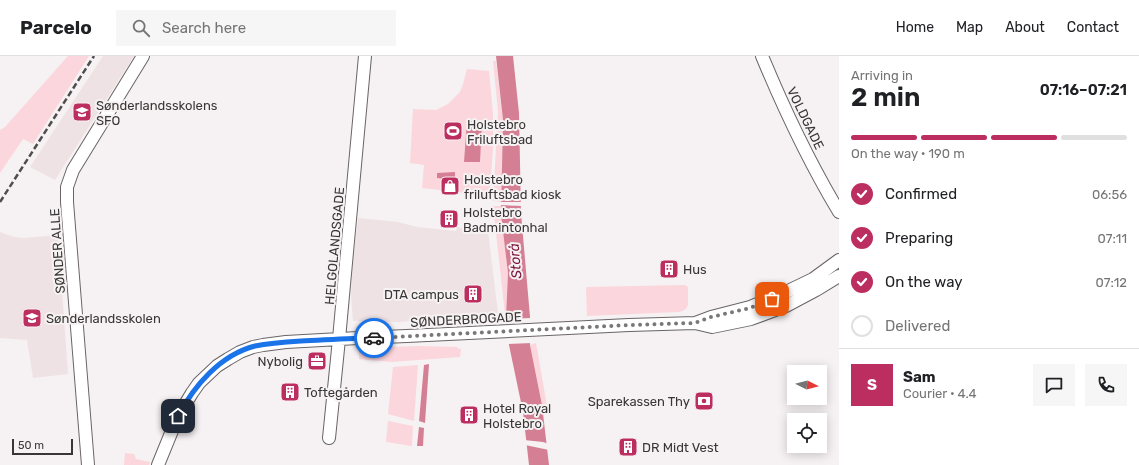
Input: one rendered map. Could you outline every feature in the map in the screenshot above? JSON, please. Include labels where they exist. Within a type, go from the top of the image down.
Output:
[{"type":"street","name":"SØNDER ALLE","points":[[88,465],[67,208],[67,187],[73,170],[143,56]]},
{"type":"street","name":"HELGOLANDSGADE","points":[[328,438],[339,339],[365,56]]},
{"type":"street","name":"VOLDGADE","points":[[762,56],[781,102],[839,212]]},
{"type":"street","points":[[695,323],[711,317],[750,308],[782,294],[813,279],[839,260]]},
{"type":"street","points":[[695,323],[712,327],[751,319],[786,306],[839,276]]},
{"type":"street","name":"SØNDERBROGADE","points":[[158,465],[178,416],[192,393],[208,374],[228,359],[253,347],[339,339],[695,323]]},
{"type":"shaded area","points":[[68,56],[89,56],[33,144],[23,139],[0,173],[0,130],[5,127]]},
{"type":"shaded area","name":"Sønderlandsskolens SFO","points":[[103,56],[134,56],[55,180],[30,167]]},
{"type":"shaded area","points":[[493,61],[496,61],[503,120],[502,202],[493,201],[498,111]]},
{"type":"shaded area","name":"Holstebro Friluftsbad","points":[[467,69],[489,71],[493,114],[493,148],[490,190],[480,197],[459,192],[422,188],[424,165],[410,163],[413,109],[436,110],[448,104],[460,92]]},
{"type":"shaded area","points":[[493,206],[501,206],[508,273],[507,312],[505,314]]},
{"type":"shaded area","points":[[358,218],[398,222],[417,227],[456,231],[457,227],[488,231],[498,313],[400,322],[353,321],[351,294],[352,271]]},
{"type":"shaded area","name":"Sønderlandsskolen","points":[[0,232],[14,237],[24,238],[58,235],[68,374],[33,378],[27,340],[0,338]]},
{"type":"shaded area","points":[[685,285],[688,287],[688,304],[681,312],[587,316],[587,287]]},
{"type":"shaded area","points":[[536,343],[548,412],[542,405],[530,345]]},
{"type":"shaded area","points":[[419,346],[457,347],[461,349],[460,357],[391,362],[359,359],[359,348]]},
{"type":"shaded area","points":[[418,365],[414,421],[388,414],[393,367]]},
{"type":"shaded area","points":[[388,421],[413,426],[412,446],[386,442]]},
{"type":"shaded area","points":[[125,453],[134,454],[136,459],[150,462],[149,465],[124,465]]},
{"type":"water","name":"Storå","points":[[496,56],[513,56],[519,113],[521,213],[530,317],[530,345],[542,405],[549,465],[529,465],[523,412],[509,345],[506,318],[508,273],[501,215],[503,120]]},
{"type":"water","points":[[467,121],[482,121],[480,162],[464,162]]},
{"type":"water","points":[[455,172],[455,180],[437,178],[437,173]]},
{"type":"water","points":[[429,364],[425,423],[419,421],[424,365]]},
{"type":"water","points":[[419,427],[424,428],[423,446],[417,446]]},
{"type":"pier","points":[[500,202],[523,202],[523,206],[499,205]]},
{"type":"pier","points":[[532,318],[532,343],[507,344],[504,319]]},
{"type":"pier","points":[[524,440],[549,444],[549,450],[525,445]]},
{"type":"railway","points":[[0,202],[94,56]]},
{"type":"way so far","points":[[374,338],[695,323],[711,317],[750,308],[772,299]]},
{"type":"place","name":"Sønderlandsskolens SFO","points":[[82,112]]},
{"type":"place","name":"Holstebro Friluftsbad","points":[[453,131]]},
{"type":"place","name":"Holstebro friluftsbad kiosk","points":[[450,186]]},
{"type":"place","name":"Holstebro Badmintonhal","points":[[449,219]]},
{"type":"place","name":"Hus","points":[[669,269]]},
{"type":"place","name":"DTA campus","points":[[473,294]]},
{"type":"place","name":"Sønderlandsskolen","points":[[32,318]]},
{"type":"place","name":"Nybolig","points":[[317,361]]},
{"type":"place","name":"Toftegården","points":[[290,392]]},
{"type":"place","name":"Sparekassen Thy","points":[[704,401]]},
{"type":"place","name":"Hotel Royal Holstebro","points":[[469,415]]},
{"type":"place","name":"DR Midt Vest","points":[[628,447]]},
{"type":"route","points":[[178,416],[199,383],[217,366],[240,352],[253,347],[286,342],[374,338]]}]
